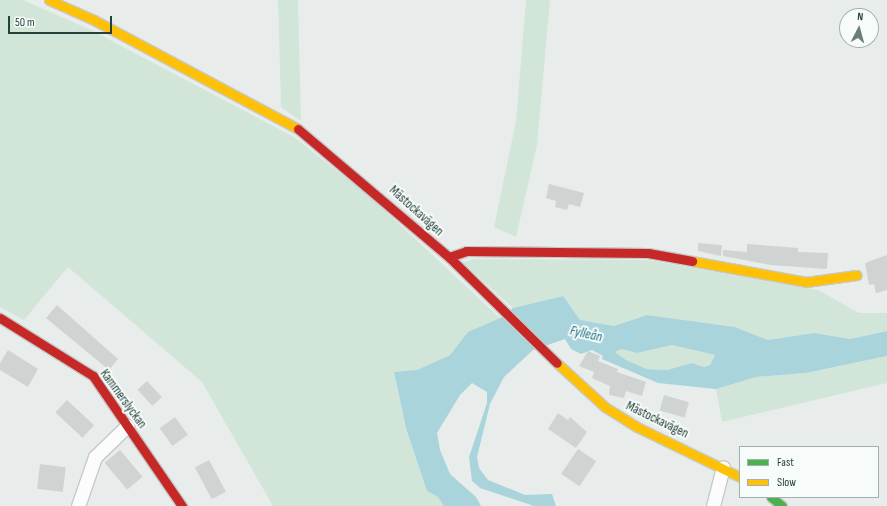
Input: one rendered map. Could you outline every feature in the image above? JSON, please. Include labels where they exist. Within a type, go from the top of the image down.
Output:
[{"type":"street","name":"Mästockavägen","points":[[49,0],[94,20],[299,130],[449,257],[489,299],[605,407],[637,427],[723,467],[739,476]]},
{"type":"street","points":[[449,257],[466,251],[648,253],[806,282],[857,275]]},
{"type":"street","name":"Kammerslyckan","points":[[0,318],[93,376],[182,506]]},
{"type":"street","points":[[78,506],[96,457],[127,426]]},
{"type":"street","points":[[713,506],[723,467]]},
{"type":"street","points":[[773,498],[782,506]]},
{"type":"green space","points":[[0,0],[23,0],[91,30],[294,137],[368,195],[500,318],[468,332],[450,355],[417,370],[394,373],[406,428],[427,491],[438,497],[444,506],[273,506],[202,382],[68,267],[24,320],[0,307]]},
{"type":"green space","points":[[278,0],[298,0],[301,121],[281,107]]},
{"type":"green space","points":[[526,0],[550,0],[537,145],[516,237],[494,227],[516,121]]},
{"type":"green space","points":[[472,259],[647,260],[818,290],[859,313],[887,313],[887,331],[850,339],[814,333],[768,340],[735,327],[647,315],[614,326],[580,320],[563,296],[513,308],[463,263]]},
{"type":"green space","points":[[672,345],[715,355],[710,365],[704,367],[692,363],[667,370],[647,369],[626,360],[615,352],[622,349],[637,353]]},
{"type":"green space","points":[[887,356],[887,383],[722,422],[716,389],[756,377],[807,373]]},
{"type":"water","name":"Fylleån","points":[[563,296],[580,320],[614,326],[647,315],[735,327],[768,340],[814,333],[850,339],[887,331],[887,356],[806,373],[756,377],[716,389],[658,383],[602,359],[603,356],[592,350],[581,354],[571,349],[565,339],[533,350],[504,377],[490,404],[477,457],[479,468],[488,480],[525,495],[552,494],[556,506],[534,506],[480,488],[472,481],[469,457],[487,403],[487,392],[472,383],[460,395],[437,433],[440,450],[450,474],[476,497],[481,506],[444,506],[438,497],[427,491],[406,428],[394,372],[417,370],[450,355],[468,332],[500,318],[513,308]],"holes":[[[672,345],[715,355],[710,365],[704,367],[692,363],[667,370],[647,369],[626,360],[615,352],[622,349],[637,353]]]},
{"type":"building","points":[[549,184],[584,193],[580,207],[569,204],[567,210],[555,207],[556,201],[546,198]]},
{"type":"building","points":[[698,243],[722,245],[721,256],[698,251]]},
{"type":"building","points":[[747,244],[798,248],[798,252],[828,253],[827,269],[771,265],[723,256],[723,250],[747,252]]},
{"type":"building","points":[[887,255],[887,290],[876,293],[874,284],[869,285],[865,263]]},
{"type":"building","points":[[57,305],[118,359],[109,370],[46,318]]},
{"type":"building","points":[[8,350],[38,369],[28,387],[0,370],[0,363]]},
{"type":"building","points":[[588,351],[600,356],[598,361],[618,369],[617,372],[646,382],[642,396],[626,391],[624,398],[609,395],[610,386],[592,378],[594,372],[579,366]]},
{"type":"building","points":[[147,381],[162,397],[152,406],[137,390]]},
{"type":"building","points":[[664,395],[689,402],[685,418],[660,410]]},
{"type":"building","points":[[67,400],[94,425],[82,438],[55,412]]},
{"type":"building","points":[[558,413],[568,420],[570,417],[587,432],[576,448],[548,429]]},
{"type":"building","points":[[175,417],[188,435],[173,446],[160,428]]},
{"type":"building","points":[[578,449],[596,461],[579,486],[561,474]]},
{"type":"building","points":[[120,450],[142,477],[127,490],[105,463]]},
{"type":"building","points":[[209,460],[226,492],[212,499],[195,468]]},
{"type":"building","points":[[40,464],[66,467],[63,492],[37,489]]},
{"type":"traffic: fast","points":[[772,498],[782,506]]},
{"type":"traffic: slow","points":[[49,0],[94,20],[298,129]]},
{"type":"traffic: slow","points":[[692,261],[806,282],[857,275]]},
{"type":"traffic: slow","points":[[557,363],[605,407],[637,427],[739,477]]},
{"type":"traffic: jam","points":[[298,129],[449,257],[557,363]]},
{"type":"traffic: jam","points":[[449,257],[466,251],[648,253],[692,261]]},
{"type":"traffic: jam","points":[[0,318],[93,376],[182,506]]}]
